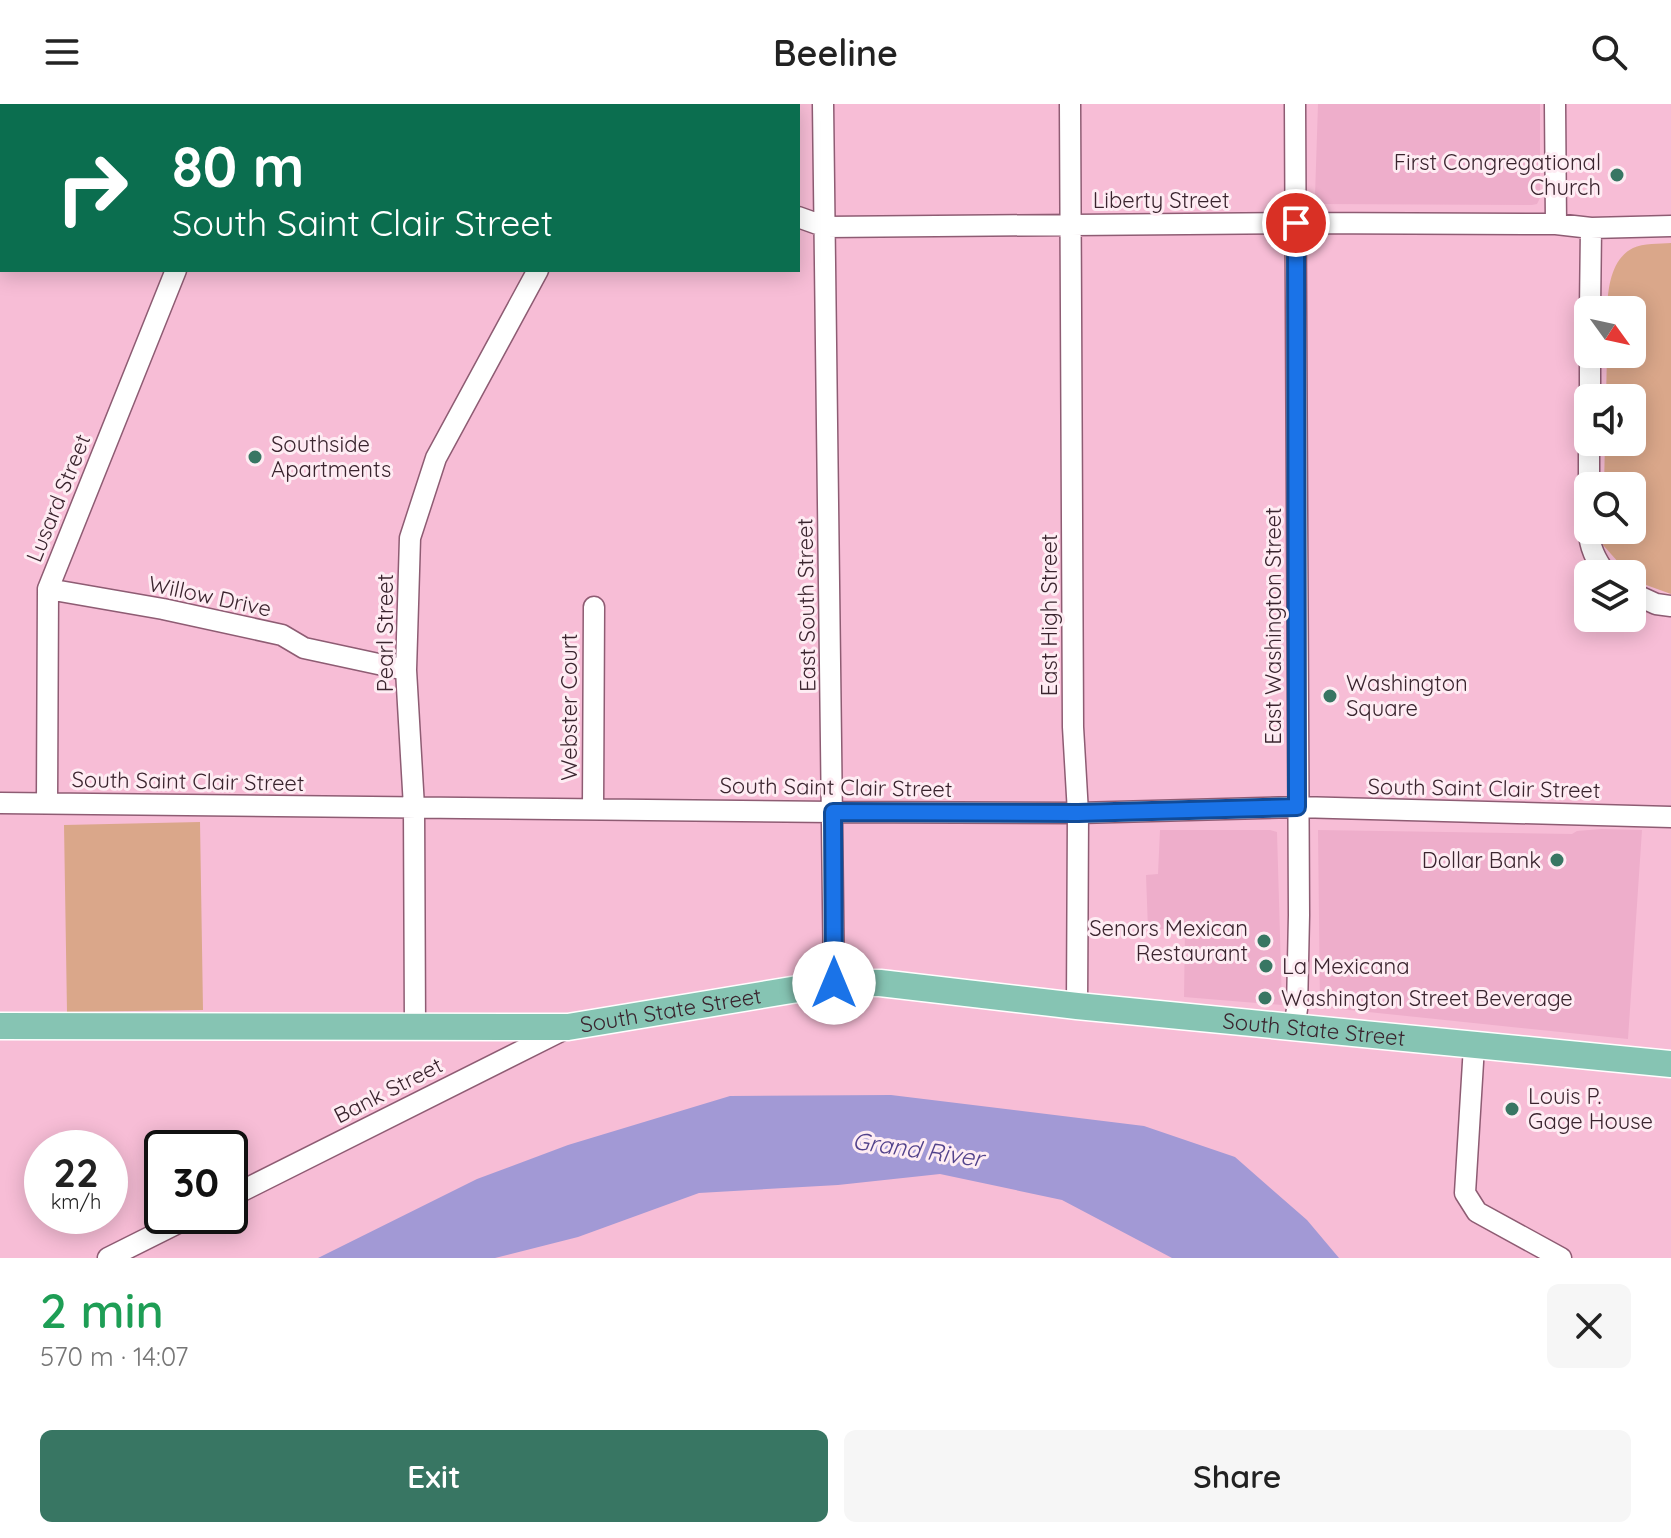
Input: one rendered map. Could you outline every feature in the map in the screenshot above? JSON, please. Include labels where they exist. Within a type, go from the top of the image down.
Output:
[{"type":"main road","name":"South State Street","points":[[0,1026],[568,1027],[834,983],[880,983],[1077,1006],[1671,1064]]},
{"type":"street","name":"East South Street","points":[[823,104],[834,983]]},
{"type":"street","name":"East High Street","points":[[1070,104],[1073,727],[1078,813],[1077,1006]]},
{"type":"street","name":"East Washington Street","points":[[1294,1028],[1298,931],[1295,104]]},
{"type":"street","points":[[1555,104],[1556,224]]},
{"type":"street","name":"Liberty Street","points":[[800,218],[826,227],[1296,223],[1556,224],[1591,228],[1671,226]]},
{"type":"street","points":[[1590,296],[1591,228]]},
{"type":"street","name":"Lusard Street","points":[[47,803],[48,589],[175,272]]},
{"type":"street","name":"Pearl Street","points":[[415,1026],[414,807],[406,670],[410,538],[436,458],[537,272]]},
{"type":"street","name":"Willow Drive","points":[[48,589],[163,609],[282,635],[304,648],[406,670]]},
{"type":"street","points":[[1646,599],[1671,606]]},
{"type":"street","name":"Webster Court","points":[[593,808],[594,607]]},
{"type":"street","name":"South Saint Clair Street","points":[[0,803],[1078,813],[1297,807],[1671,817]]},
{"type":"street","name":"Bank Street","points":[[248,1188],[568,1027]]},
{"type":"street","points":[[1474,1046],[1465,1193],[1477,1212],[1561,1258]]},
{"type":"street","points":[[108,1258],[156,1234]]},
{"type":"shaded area","points":[[1318,104],[1540,104],[1540,198],[1537,204],[1532,205],[1320,204],[1315,196]]},
{"type":"shaded area","points":[[1671,243],[1671,594],[1646,585],[1646,560],[1616,560],[1603,545],[1646,544],[1646,472],[1604,472],[1605,456],[1646,456],[1646,384],[1606,384],[1607,368],[1646,368],[1646,296],[1609,296],[1615,267],[1620,259],[1633,248]]},
{"type":"shaded area","points":[[200,822],[203,1010],[67,1012],[64,825]]},
{"type":"shaded area","points":[[1601,829],[1642,830],[1628,1039],[1320,1007],[1318,830],[1572,834]]},
{"type":"shaded area","points":[[1160,830],[1277,832],[1282,1005],[1184,997],[1185,929],[1148,929],[1146,875],[1158,874]]},
{"type":"water","name":"Grand River","points":[[891,1095],[1144,1126],[1235,1157],[1307,1220],[1339,1258],[1172,1258],[1062,1200],[940,1174],[838,1185],[699,1193],[578,1237],[495,1258],[318,1258],[477,1179],[568,1145],[730,1096]]},
{"type":"place","name":"First Congregational Church","points":[[1617,175]]},
{"type":"place","name":"Southside Apartments","points":[[255,457]]},
{"type":"place","name":"Washington Square","points":[[1330,696]]},
{"type":"place","name":"Dollar Bank","points":[[1557,860]]},
{"type":"place","name":"Senors Mexican Restaurant","points":[[1264,941]]},
{"type":"place","name":"La Mexicana","points":[[1266,966]]},
{"type":"place","name":"Washington Street Beverage","points":[[1265,998]]},
{"type":"place","name":"Louis P. Gage House","points":[[1512,1109]]},
{"type":"route","points":[[834,983],[833,812],[1078,813],[1297,807],[1296,223]]}]
